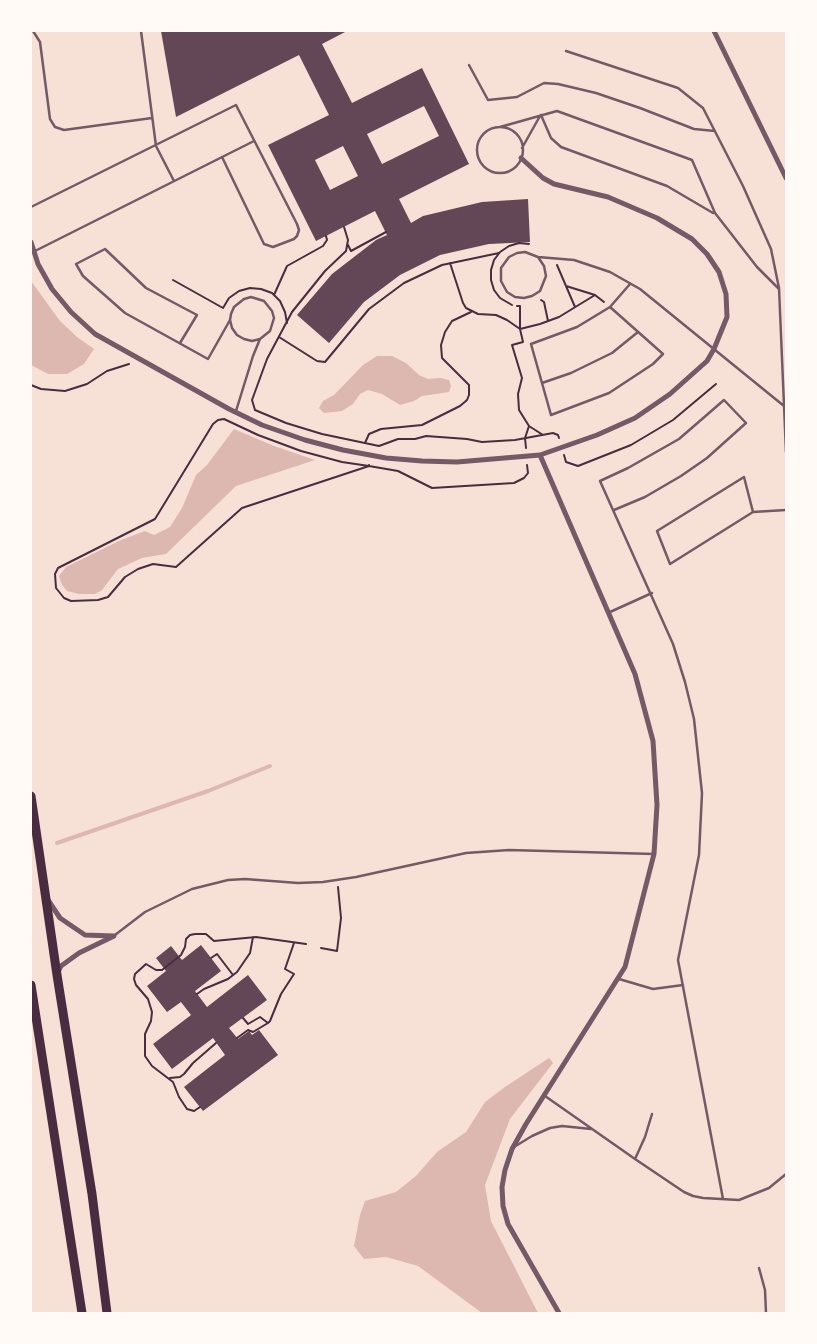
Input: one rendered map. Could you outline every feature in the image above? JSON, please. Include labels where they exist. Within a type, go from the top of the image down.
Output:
[{"type":"highway","points":[[31,796],[92,1194],[107,1313]]},
{"type":"highway","points":[[31,985],[82,1313]]},
{"type":"street","points":[[714,31],[786,178]]},
{"type":"street","points":[[31,242],[38,264],[52,289],[70,312],[96,334],[262,425],[305,440],[343,450],[386,458],[457,462],[540,455],[597,435],[636,418],[670,394],[707,361],[714,349],[727,317],[726,294],[719,272],[692,239],[658,218],[608,197],[554,184],[543,178],[521,158]]},
{"type":"street","points":[[540,455],[634,674],[653,741],[657,805],[654,854],[625,967],[512,1149],[505,1170],[502,1187],[503,1206],[508,1224],[559,1313]]},
{"type":"street","points":[[47,897],[60,918],[85,935],[114,936]]},
{"type":"street","points":[[57,975],[61,966],[79,953],[114,936]]},
{"type":"lane","points":[[33,31],[40,42],[50,119],[55,127],[64,130],[152,118]]},
{"type":"lane","points":[[141,31],[156,146],[174,181]]},
{"type":"lane","points":[[566,50],[678,88],[703,108],[743,186],[772,249],[779,288],[786,452]]},
{"type":"lane","points":[[469,65],[488,100],[517,97],[544,83],[558,84],[596,93],[694,129],[715,131]]},
{"type":"lane","points":[[31,208],[236,106],[297,224],[299,230],[294,239],[273,247],[264,244],[222,157]]},
{"type":"lane","points":[[500,127],[515,133],[521,142],[521,158],[514,167],[505,172],[494,172],[481,162],[477,152],[479,141],[485,133],[490,130],[500,127],[541,115],[557,111],[692,160],[715,214],[757,267],[779,288]]},
{"type":"lane","points":[[522,148],[541,115]]},
{"type":"lane","points":[[541,115],[552,138],[561,147],[667,186],[715,214]]},
{"type":"lane","points":[[34,252],[254,141]]},
{"type":"lane","points":[[180,343],[197,315],[146,288],[105,249],[76,264],[83,276],[125,313],[208,359],[238,302],[251,298],[264,301],[272,311],[274,318],[270,331],[260,339],[252,341],[237,335],[232,328],[230,320]]},
{"type":"lane","points":[[538,257],[544,266],[546,276],[543,286],[536,294],[524,298],[511,295],[502,285],[500,272],[506,260],[517,253],[530,253],[538,257],[574,260],[610,272],[640,288],[784,406]]},
{"type":"lane","points":[[610,307],[663,354],[653,364],[609,393],[551,415],[530,344],[577,327],[610,307],[630,284]]},
{"type":"lane","points":[[542,383],[571,373],[612,353],[638,332]]},
{"type":"lane","points":[[236,412],[260,339]]},
{"type":"lane","points":[[614,510],[645,497],[681,476],[706,458],[746,423],[724,400],[679,439],[628,468],[600,481],[673,644],[694,719],[702,794],[700,855],[678,960],[723,1199]]},
{"type":"lane","points":[[753,512],[744,477],[656,531],[670,564],[753,512],[786,510]]},
{"type":"lane","points":[[608,613],[652,594]]},
{"type":"lane","points":[[114,936],[145,912],[192,889],[219,882],[245,879],[298,883],[338,880],[466,853],[509,850],[654,854]]},
{"type":"lane","points":[[618,979],[653,989],[683,985]]},
{"type":"lane","points":[[545,1095],[592,1130],[684,1192],[703,1198],[739,1200],[769,1188],[786,1174]]},
{"type":"lane","points":[[635,1159],[645,1137],[652,1114]]},
{"type":"lane","points":[[512,1149],[532,1136],[550,1128],[576,1126],[592,1130]]},
{"type":"lane","points":[[759,1268],[765,1290],[766,1313]]},
{"type":"path","points":[[344,227],[348,234],[346,250],[325,271],[292,312],[267,359],[252,400],[255,410],[286,423],[322,434],[378,446],[398,439],[426,436],[482,442],[557,434],[566,462],[572,465],[584,464],[630,445],[673,420],[716,384]]},
{"type":"path","points":[[348,245],[351,251],[386,232]]},
{"type":"path","points":[[274,295],[287,266],[323,246],[327,240],[326,236]]},
{"type":"path","points":[[279,337],[317,361],[324,362],[369,309],[404,283],[442,265],[500,253]]},
{"type":"path","points":[[554,258],[575,307]]},
{"type":"path","points":[[450,263],[463,303],[471,312],[496,315],[520,329],[523,342],[512,345],[522,378],[518,394],[519,410],[529,426],[543,435]]},
{"type":"path","points":[[566,285],[595,295],[610,307]]},
{"type":"path","points":[[536,294],[544,302],[548,321]]},
{"type":"path","points":[[520,329],[548,321],[595,295]]},
{"type":"path","points":[[365,443],[370,434],[382,428],[422,425],[464,403],[469,395],[469,385],[442,358],[441,345],[445,332],[452,321],[471,312]]},
{"type":"path","points":[[31,385],[54,391],[65,391],[87,384],[107,371],[142,360]]},
{"type":"path","points":[[369,466],[242,508],[176,567],[153,564],[138,569],[125,577],[108,597],[103,599],[70,601],[59,594],[56,588],[55,574],[58,568],[155,519],[213,424],[218,420],[224,419],[258,435],[301,451],[342,462],[369,466],[398,471],[432,488],[508,484],[520,481],[528,473],[525,438],[529,426]]},
{"type":"path","points":[[321,948],[337,951],[340,918],[338,880]]},
{"type":"path","points":[[200,1107],[194,1111],[187,1109],[181,1102],[170,1078],[152,1066],[145,1056],[145,1034],[152,1021],[152,1012],[148,999],[136,985],[135,974],[146,964],[156,970],[162,970],[181,955],[186,947],[186,938],[190,935],[206,934],[218,942],[253,938],[306,944]]},
{"type":"path","points":[[197,994],[234,975],[248,958],[253,938]]},
{"type":"path","points":[[237,1038],[248,1030],[253,1032],[268,1023],[274,1014],[281,994],[294,974],[285,969],[294,943]]},
{"type":"path","points":[[211,958],[216,954],[234,975]]},
{"type":"path","points":[[242,1018],[248,1024],[260,1017],[268,1023]]},
{"type":"path","points":[[170,1078],[176,1078],[184,1074],[193,1063],[216,1043]]},
{"type":"shaded area","points":[[31,281],[60,321],[77,337],[94,349],[84,364],[67,374],[48,374],[31,365]]},
{"type":"shaded area","points":[[377,356],[392,356],[406,363],[419,375],[428,379],[440,378],[449,380],[451,386],[449,392],[422,396],[414,401],[400,405],[382,394],[368,390],[360,394],[353,404],[342,411],[324,413],[319,408],[323,401],[334,395],[363,365]]},
{"type":"shaded area","points":[[234,429],[274,446],[315,460],[236,486],[166,554],[142,558],[118,569],[102,590],[95,594],[79,594],[67,591],[62,585],[59,576],[66,567],[121,540],[145,531],[154,535],[170,527],[182,508],[196,475],[207,465]]},
{"type":"shaded area","points":[[549,1058],[553,1063],[510,1119],[485,1185],[491,1221],[538,1313],[482,1313],[418,1266],[386,1257],[364,1259],[354,1246],[360,1215],[365,1201],[396,1192],[416,1176],[437,1152],[466,1132],[485,1102]]},
{"type":"building","points":[[161,31],[347,31],[322,44],[352,103],[422,68],[469,164],[399,199],[411,223],[423,216],[482,202],[528,199],[530,242],[489,244],[440,255],[400,275],[364,302],[329,343],[297,315],[332,274],[376,240],[387,235],[375,211],[316,241],[268,145],[329,115],[299,55],[176,117]],"holes":[[[424,106],[439,136],[382,164],[367,134]],[[343,146],[358,176],[330,190],[315,160]]]},
{"type":"building","points":[[201,945],[221,971],[195,991],[207,1007],[248,975],[267,1000],[229,1028],[238,1039],[249,1031],[252,1035],[259,1030],[278,1055],[203,1111],[184,1087],[225,1055],[213,1038],[172,1069],[153,1044],[191,1015],[181,1002],[167,1012],[147,986],[166,971],[156,958],[171,946],[182,960]]},
{"type":"waterway","points":[[57,843],[208,791],[270,766]]}]
